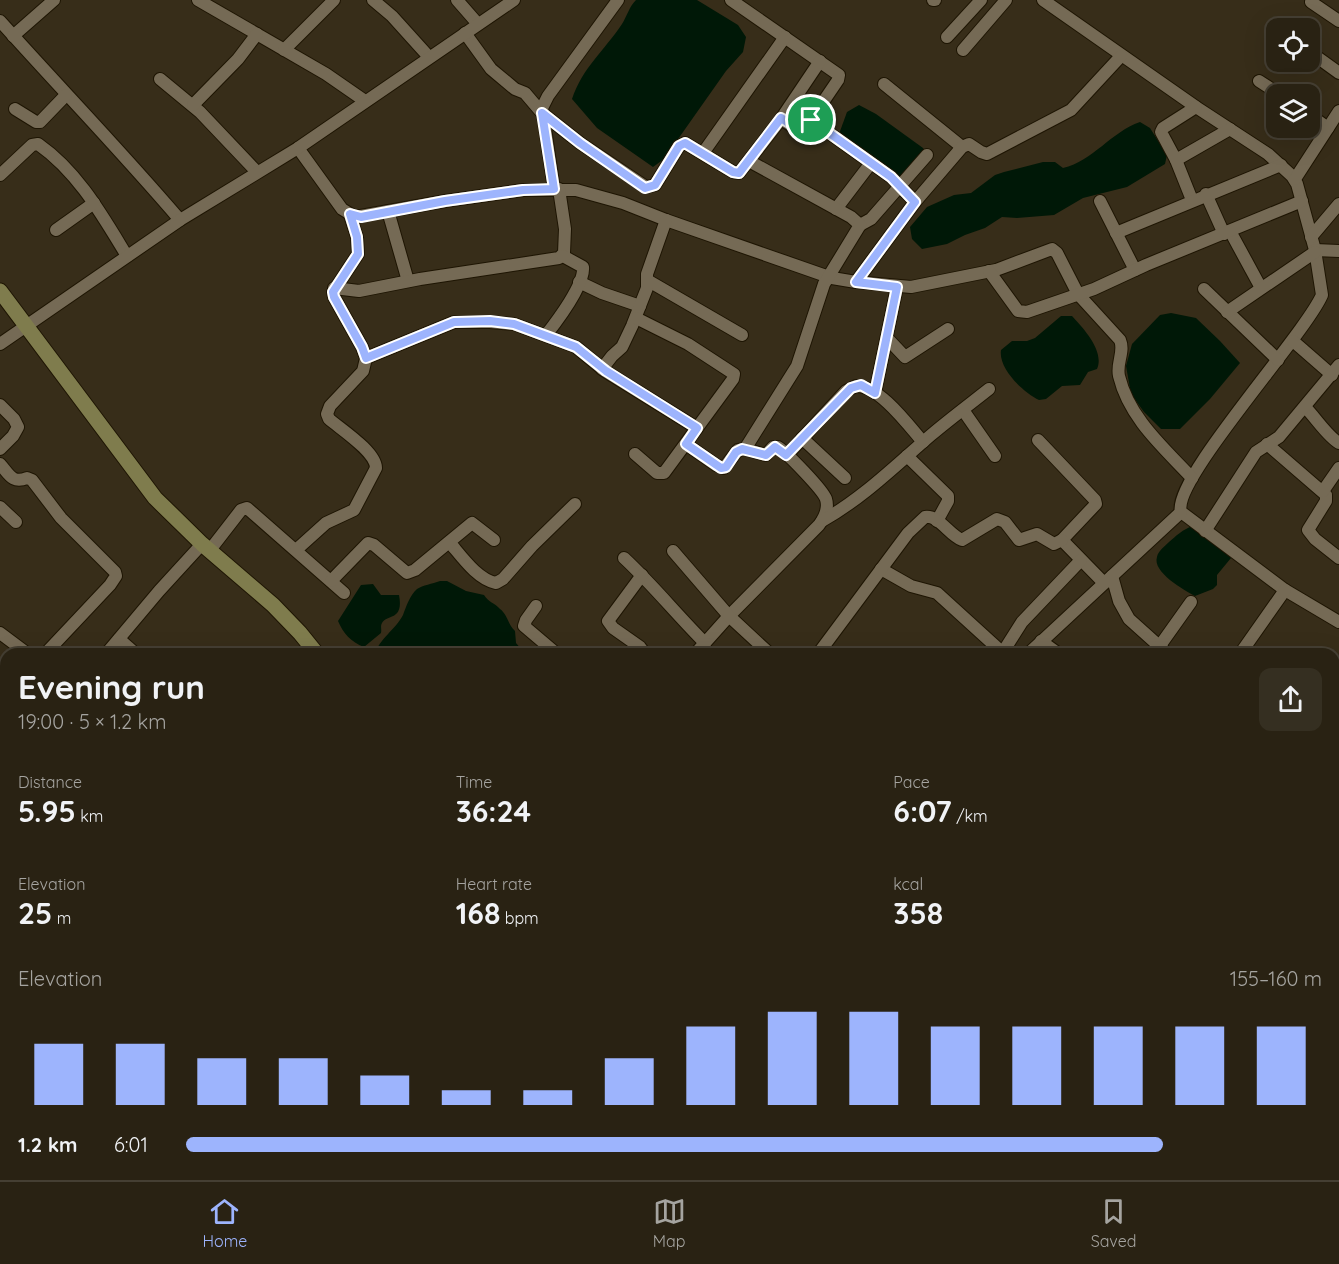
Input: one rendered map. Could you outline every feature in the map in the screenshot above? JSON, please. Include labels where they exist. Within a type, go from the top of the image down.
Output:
[{"type":"street","points":[[13,36],[54,0]]},
{"type":"street","points":[[198,0],[326,74],[365,101]]},
{"type":"street","points":[[284,50],[334,0]]},
{"type":"street","points":[[373,0],[397,21],[429,57]]},
{"type":"street","points":[[457,0],[478,24]]},
{"type":"street","points":[[0,344],[180,219],[298,147],[514,0]]},
{"type":"street","points":[[562,256],[566,229],[542,113],[548,96],[618,0]]},
{"type":"street","points":[[731,0],[837,73],[839,77],[802,131],[781,118]]},
{"type":"street","points":[[947,37],[981,0]]},
{"type":"street","points":[[963,50],[1006,0]]},
{"type":"street","points":[[1043,0],[1120,56],[1268,154],[1295,179],[1315,251],[1322,296],[1293,341],[1240,407],[1192,478],[1180,503],[1181,512],[1205,531],[1285,590],[1339,622]]},
{"type":"street","points":[[1311,2],[1339,21]]},
{"type":"street","points":[[961,23],[976,36]]},
{"type":"street","points":[[1,24],[131,162],[180,219]]},
{"type":"street","points":[[465,33],[491,69],[515,89],[525,93],[542,113],[580,143],[645,188],[655,185],[682,143],[688,143],[736,174],[741,171],[820,61]]},
{"type":"street","points":[[193,105],[238,59],[257,34]]},
{"type":"street","points":[[703,153],[785,37]]},
{"type":"street","points":[[856,282],[915,202],[963,147],[969,144],[987,154],[1071,110],[1120,56]]},
{"type":"street","points":[[1320,59],[1339,73]]},
{"type":"street","points":[[160,79],[193,105],[257,172]]},
{"type":"street","points":[[1259,81],[1266,86]]},
{"type":"street","points":[[884,84],[963,147]]},
{"type":"street","points":[[15,109],[36,122],[40,122],[66,95]]},
{"type":"street","points":[[1192,200],[1161,130],[1196,107]]},
{"type":"street","points":[[1295,179],[1339,111]]},
{"type":"street","points":[[811,120],[900,185],[915,202]]},
{"type":"street","points":[[1320,123],[1339,137]]},
{"type":"street","points":[[1176,160],[1230,129]]},
{"type":"street","points":[[0,175],[32,145],[38,144],[76,178],[127,256]]},
{"type":"street","points":[[298,147],[342,209],[361,217],[496,194],[556,189],[592,194],[828,277],[897,287],[911,287],[989,271],[1053,249],[1078,294],[1120,339],[1122,346],[1118,374],[1128,404],[1156,441],[1192,478]]},
{"type":"street","points":[[745,449],[797,366],[828,277],[856,235],[860,225],[871,219],[927,155]]},
{"type":"street","points":[[748,161],[836,209],[860,225]]},
{"type":"street","points":[[836,209],[872,163]]},
{"type":"street","points":[[1116,233],[1281,165]]},
{"type":"street","points":[[1206,194],[1261,288]]},
{"type":"street","points":[[1100,201],[1135,270]]},
{"type":"street","points":[[989,271],[1015,307],[1021,313],[1027,312],[1078,294],[1302,201]]},
{"type":"street","points":[[56,230],[94,203]]},
{"type":"street","points":[[1311,237],[1339,204]]},
{"type":"street","points":[[388,211],[408,281]]},
{"type":"street","points":[[296,550],[326,523],[354,510],[375,473],[376,463],[370,453],[329,419],[327,414],[330,406],[363,371],[366,358],[334,297],[334,288],[358,254],[357,237],[350,214]]},
{"type":"street","points":[[602,369],[622,347],[638,312],[666,220]]},
{"type":"street","points":[[1227,312],[1315,251],[1339,251]]},
{"type":"street","points":[[334,288],[359,291],[562,256],[583,267],[583,274],[566,309],[546,335]]},
{"type":"street","points":[[647,280],[742,335]]},
{"type":"street","points":[[579,282],[638,312],[734,374],[733,379],[662,474],[657,473],[634,454]]},
{"type":"street","points":[[875,393],[897,287]]},
{"type":"street","points":[[1204,290],[1278,360]]},
{"type":"street","points":[[0,291],[36,318],[96,417],[155,498],[206,547],[273,605],[311,648]]},
{"type":"street","points":[[366,358],[454,322],[490,321],[514,324],[576,347],[602,369],[697,428]]},
{"type":"street","points":[[887,338],[905,357],[948,329]]},
{"type":"street","points":[[1205,531],[1256,452],[1276,440],[1335,370],[1293,341]]},
{"type":"street","points":[[786,455],[851,388],[861,385],[884,399],[923,442]]},
{"type":"street","points":[[822,520],[848,505],[989,389]]},
{"type":"street","points":[[0,405],[14,419],[18,427],[0,450]]},
{"type":"street","points":[[1305,407],[1339,443]]},
{"type":"street","points":[[963,410],[995,456]]},
{"type":"street","points":[[802,438],[844,478]]},
{"type":"street","points":[[822,648],[917,522],[927,516],[937,520],[954,536],[962,540],[997,519],[1005,522],[1019,540],[1037,534],[1054,544],[1062,540],[1096,504],[1038,440]]},
{"type":"street","points":[[686,444],[721,468],[726,467],[738,450],[745,449],[766,455],[775,447],[786,455],[825,497],[826,513],[822,520],[700,648]]},
{"type":"street","points":[[1267,444],[1323,491],[1327,498],[1308,530],[1315,539],[1339,558]]},
{"type":"street","points":[[908,456],[948,496],[948,501],[937,520]]},
{"type":"street","points":[[0,464],[15,480],[20,481],[27,478],[32,480],[62,518],[116,576],[51,648]]},
{"type":"street","points":[[1323,491],[1339,468]]},
{"type":"street","points":[[450,543],[469,565],[486,579],[496,583],[503,579],[532,546],[575,504]]},
{"type":"street","points":[[0,507],[16,522]]},
{"type":"street","points":[[111,648],[159,591],[227,528],[241,510],[248,508],[344,593]]},
{"type":"street","points":[[1034,648],[1181,512]]},
{"type":"street","points":[[331,581],[368,543],[374,545],[407,573],[415,570],[472,523],[494,540]]},
{"type":"street","points":[[1062,540],[1081,560],[1108,579],[1129,619],[1157,648]]},
{"type":"street","points":[[673,551],[729,616],[764,648]]},
{"type":"street","points":[[624,558],[705,643]]},
{"type":"street","points":[[1007,648],[1022,622],[1081,560]]},
{"type":"street","points":[[881,569],[910,586],[937,593],[998,648]]},
{"type":"street","points":[[641,648],[612,628],[608,621],[642,575]]},
{"type":"street","points":[[1243,648],[1285,590]]},
{"type":"street","points":[[1163,648],[1191,602]]},
{"type":"street","points":[[536,606],[524,626],[550,648]]},
{"type":"street","points":[[0,633],[20,648]]},
{"type":"street","points":[[119,639],[129,648]]},
{"type":"street","points":[[1041,641],[1051,648]]},
{"type":"shaded area","points":[[636,0],[697,0],[738,25],[746,37],[743,52],[726,71],[664,159],[653,167],[597,128],[572,99],[582,78],[622,24]]},
{"type":"shaded area","points":[[859,105],[876,114],[925,151],[900,179],[839,134],[847,112]]},
{"type":"shaded area","points":[[1140,122],[1150,128],[1167,155],[1165,164],[1127,187],[1083,198],[1054,215],[1002,217],[985,228],[947,244],[922,249],[912,239],[910,227],[927,207],[954,195],[971,193],[995,175],[1004,172],[1043,162],[1055,162],[1063,168],[1074,164],[1093,153],[1120,132]]},
{"type":"shaded area","points":[[1171,313],[1196,318],[1240,363],[1210,399],[1180,429],[1161,429],[1144,412],[1131,394],[1126,366],[1132,344],[1160,315]]},
{"type":"shaded area","points":[[1061,316],[1072,316],[1082,327],[1096,347],[1099,362],[1097,369],[1088,372],[1080,385],[1062,386],[1046,399],[1039,400],[1013,380],[1004,365],[1001,350],[1012,341],[1027,341],[1035,338]]},
{"type":"shaded area","points":[[1193,526],[1231,558],[1217,575],[1217,585],[1195,596],[1170,580],[1159,569],[1157,563],[1162,549],[1180,533]]},
{"type":"shaded area","points":[[447,581],[466,591],[484,595],[505,614],[515,631],[516,643],[520,648],[378,648],[400,620],[417,589]]},
{"type":"shaded area","points":[[373,584],[381,595],[399,595],[400,603],[397,613],[381,624],[381,633],[364,647],[348,637],[338,621],[361,585]]},
{"type":"route","points":[[542,113],[580,143],[645,188],[655,185],[682,143],[688,143],[736,174],[741,171],[781,118],[802,131],[811,120],[891,177],[915,202],[856,282],[897,287],[875,393],[861,385],[846,391],[786,455],[778,447],[773,447],[766,455],[742,449],[736,452],[726,467],[721,468],[686,444],[697,428],[606,371],[576,347],[514,324],[490,321],[454,322],[366,358],[334,297],[334,288],[358,254],[359,246],[350,214],[361,217],[445,201],[523,190],[554,189],[542,113]]}]
